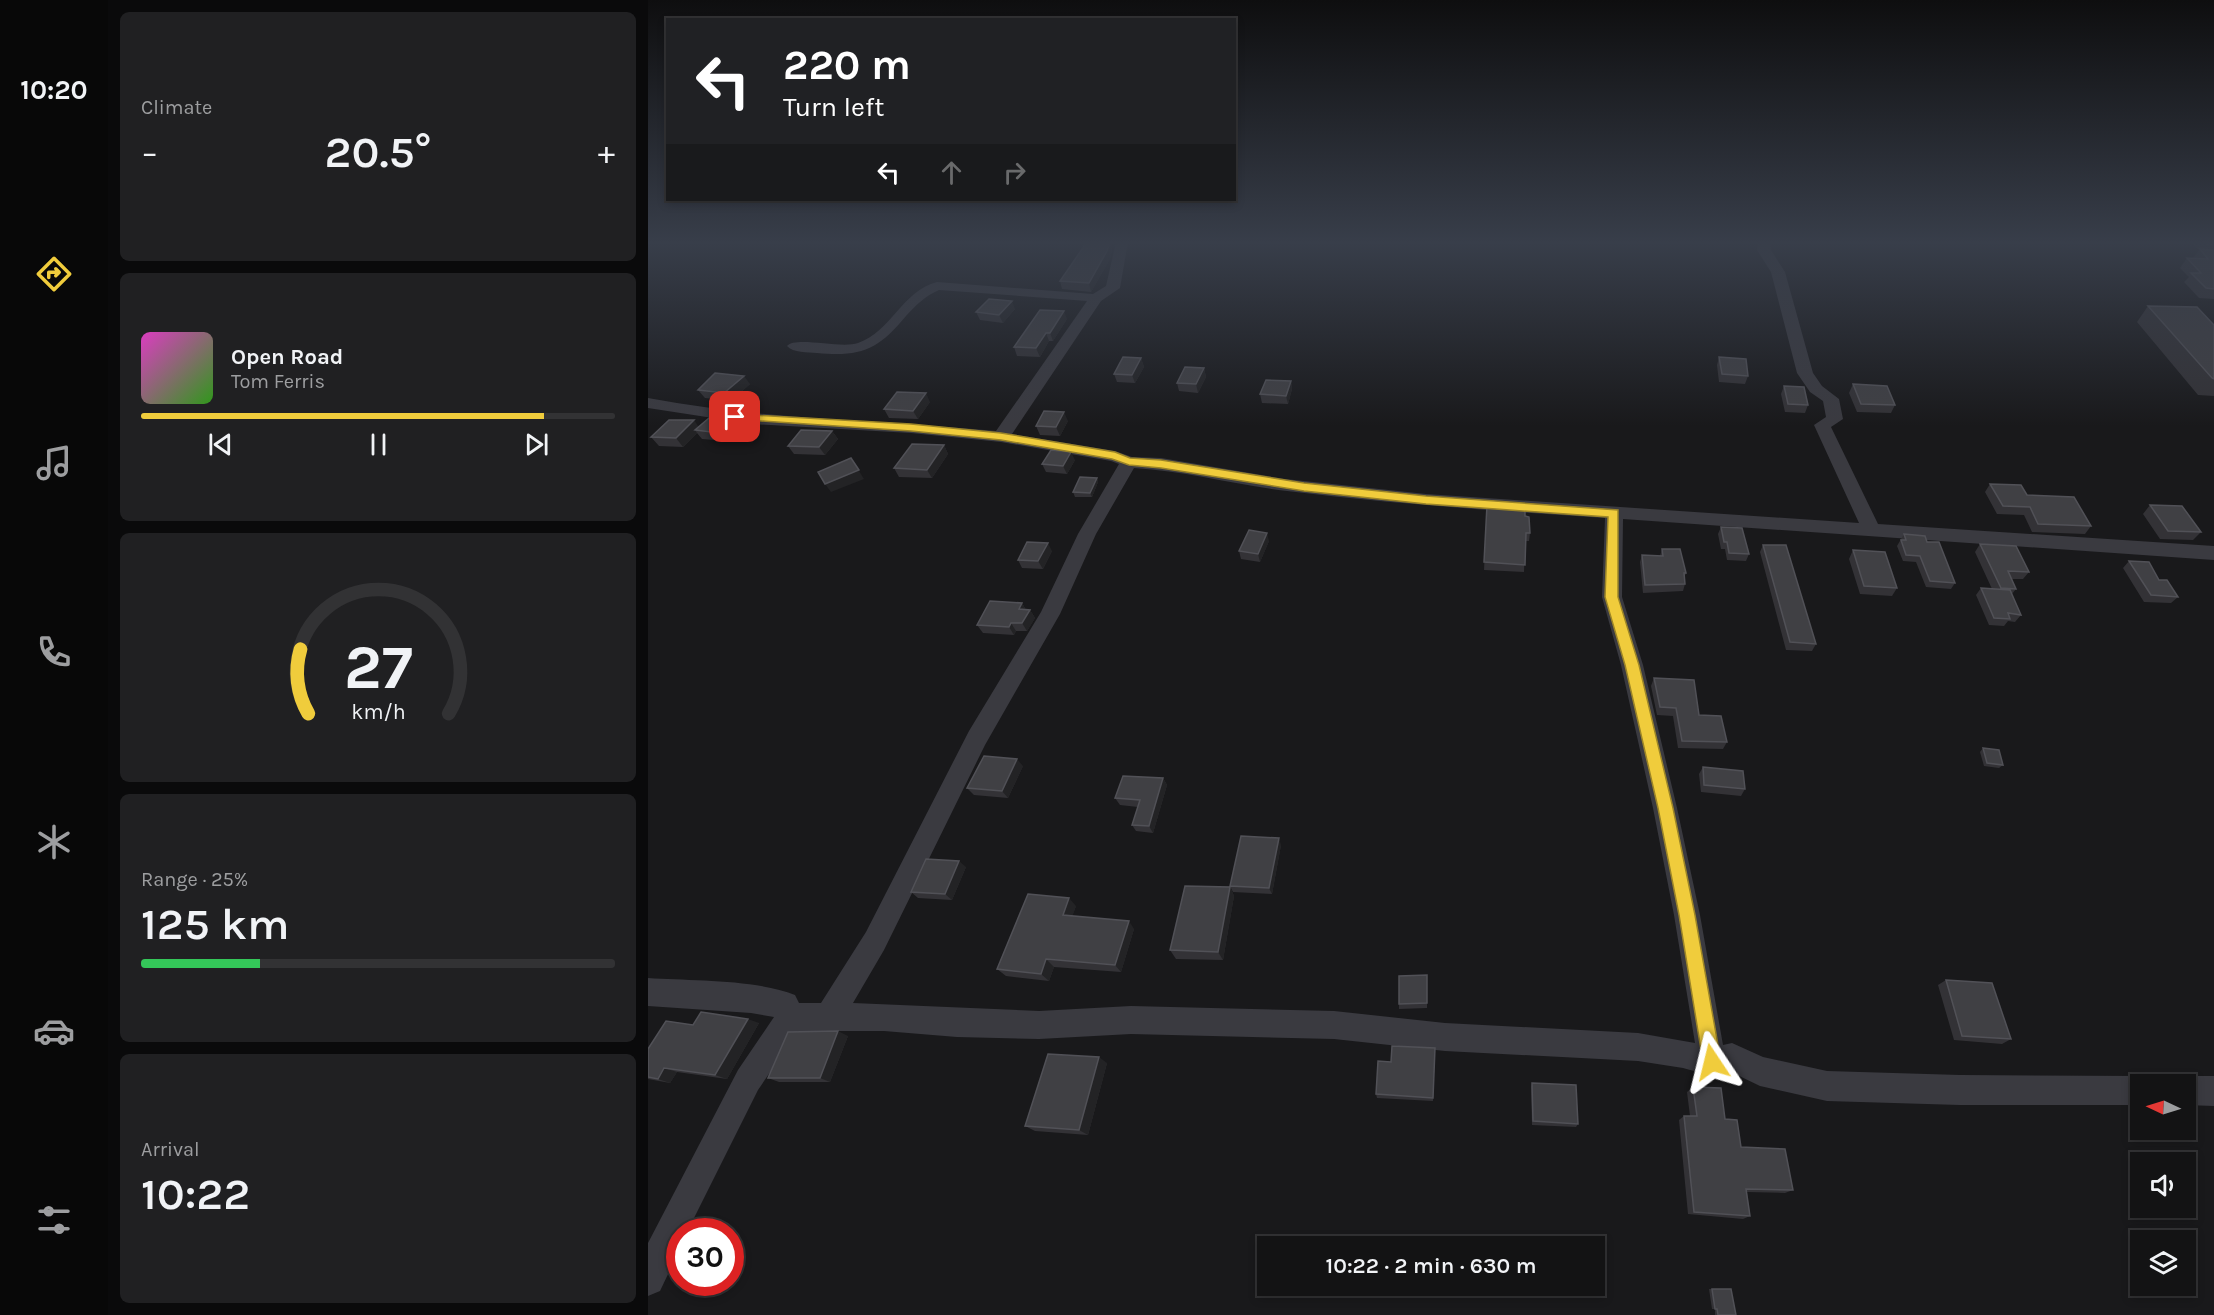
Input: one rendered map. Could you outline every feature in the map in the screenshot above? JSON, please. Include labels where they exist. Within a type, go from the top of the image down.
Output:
[{"type":"street","points":[[794,346],[857,349],[871,344],[911,303]]},
{"type":"street","points":[[1001,437],[1092,303]]},
{"type":"street","points":[[1787,303],[1805,373],[1816,389],[1832,399],[1835,419],[1822,424],[1872,531]]},
{"type":"street","points":[[648,403],[752,419],[911,428],[1001,437],[1115,456],[1129,462],[1161,464],[1285,484],[1402,498],[2214,553]]},
{"type":"street","points":[[829,1017],[875,941],[977,738],[1050,614],[1087,534],[1129,462]]},
{"type":"street","points":[[1614,513],[1612,597],[1632,665],[1665,808],[1687,915],[1712,1062]]},
{"type":"street","points":[[648,992],[751,999],[785,1005],[791,1017]]},
{"type":"street","points":[[791,1017],[1028,1024],[1131,1020],[1334,1025],[1445,1037],[1638,1047],[1683,1054],[1712,1062],[1732,1057],[1760,1071],[1827,1086],[1950,1090],[2130,1091]]},
{"type":"street","points":[[648,1279],[686,1198],[748,1080],[791,1017]]},
{"type":"street","points":[[2196,1091],[2214,1091]]},
{"type":"building","points":[[985,303],[1010,303],[999,315],[976,312]]},
{"type":"building","points":[[2148,306],[2197,307],[2214,325],[2214,379],[2212,378]]},
{"type":"building","points":[[1040,310],[1064,311],[1050,333],[1046,333],[1036,348],[1014,347]]},
{"type":"building","points":[[1123,357],[1141,358],[1132,375],[1114,374]]},
{"type":"building","points":[[1719,357],[1746,359],[1748,376],[1722,374]]},
{"type":"building","points":[[1185,367],[1204,368],[1196,384],[1177,383]]},
{"type":"building","points":[[715,373],[744,376],[724,393],[698,390]]},
{"type":"building","points":[[1266,380],[1291,381],[1286,396],[1260,394]]},
{"type":"building","points":[[1853,384],[1887,386],[1895,405],[1861,404]]},
{"type":"building","points":[[1784,386],[1804,387],[1808,405],[1788,404]]},
{"type":"building","points":[[897,392],[926,393],[913,411],[884,409]]},
{"type":"building","points":[[1044,411],[1064,412],[1056,427],[1036,426]]},
{"type":"building","points":[[709,418],[733,420],[719,433],[695,430]]},
{"type":"building","points":[[669,420],[694,420],[676,438],[651,437]]},
{"type":"building","points":[[801,430],[832,431],[819,447],[788,446]]},
{"type":"building","points":[[912,444],[944,445],[927,470],[894,468]]},
{"type":"building","points":[[1051,450],[1071,452],[1063,466],[1042,464]]},
{"type":"building","points":[[851,458],[859,470],[825,484],[818,472]]},
{"type":"building","points":[[1080,477],[1097,478],[1090,493],[1073,492]]},
{"type":"building","points":[[1990,484],[2021,485],[2027,495],[2074,497],[2091,526],[2038,524],[2030,507],[2003,506]]},
{"type":"building","points":[[1487,505],[1525,507],[1525,516],[1529,517],[1530,533],[1526,533],[1525,565],[1484,562]]},
{"type":"building","points":[[2150,505],[2182,506],[2201,532],[2168,531]]},
{"type":"building","points":[[1721,527],[1742,528],[1749,554],[1729,553]]},
{"type":"building","points":[[1249,530],[1267,533],[1258,554],[1239,551]]},
{"type":"building","points":[[1904,534],[1925,536],[1927,542],[1939,542],[1955,583],[1930,581],[1920,556],[1906,555],[1901,540],[1906,540]]},
{"type":"building","points":[[1027,542],[1048,543],[1038,561],[1018,560]]},
{"type":"building","points":[[1980,544],[2016,546],[2029,572],[2008,571],[2016,589],[2001,588]]},
{"type":"building","points":[[1763,545],[1786,545],[1816,644],[1790,642]]},
{"type":"building","points":[[1662,549],[1680,549],[1686,573],[1684,573],[1685,584],[1645,585],[1642,555],[1663,556]]},
{"type":"building","points":[[1853,550],[1885,552],[1897,588],[1864,586]]},
{"type":"building","points":[[2129,561],[2149,562],[2159,580],[2167,580],[2178,597],[2151,595]]},
{"type":"building","points":[[1981,588],[2010,590],[2021,615],[2008,613],[2010,619],[1994,618]]},
{"type":"building","points":[[990,601],[1022,603],[1019,609],[1030,610],[1022,623],[1011,623],[1009,627],[977,625]]},
{"type":"building","points":[[1654,678],[1694,680],[1699,715],[1721,716],[1727,742],[1682,741],[1676,708],[1660,707]]},
{"type":"building","points":[[1983,748],[1999,750],[2003,765],[1987,763]]},
{"type":"building","points":[[984,756],[1017,759],[1002,791],[967,788]]},
{"type":"building","points":[[1703,767],[1743,771],[1745,789],[1704,785]]},
{"type":"building","points":[[1123,776],[1163,778],[1149,826],[1132,825],[1140,800],[1115,798]]},
{"type":"building","points":[[1241,836],[1279,838],[1269,888],[1230,886]]},
{"type":"building","points":[[926,859],[959,861],[945,894],[911,892]]},
{"type":"building","points":[[1185,886],[1230,887],[1218,952],[1170,950]]},
{"type":"building","points":[[1028,894],[1069,898],[1063,915],[1129,921],[1115,965],[1046,959],[1041,974],[997,969]]},
{"type":"building","points":[[1427,975],[1427,1003],[1399,1004],[1399,976]]},
{"type":"building","points":[[1946,980],[1992,983],[2011,1039],[1962,1036]]},
{"type":"building","points":[[701,1012],[748,1019],[715,1075],[664,1068],[658,1079],[648,1077],[648,1049],[666,1021],[693,1025]]},
{"type":"building","points":[[838,1031],[820,1078],[768,1078],[788,1032]]},
{"type":"building","points":[[1392,1046],[1435,1048],[1433,1098],[1376,1094],[1378,1061],[1391,1062]]},
{"type":"building","points":[[1048,1054],[1099,1057],[1079,1130],[1025,1126]]},
{"type":"building","points":[[1532,1083],[1576,1085],[1578,1124],[1533,1121]]},
{"type":"building","points":[[1693,1087],[1721,1088],[1725,1119],[1737,1120],[1741,1147],[1785,1149],[1793,1190],[1746,1189],[1750,1216],[1694,1212],[1684,1116],[1697,1116]]},
{"type":"building","points":[[1712,1289],[1731,1289],[1736,1315],[1718,1315]]},
{"type":"route","points":[[735,417],[911,428],[1001,437],[1115,456],[1129,462],[1161,464],[1304,487],[1426,500],[1614,513],[1612,597],[1632,665],[1665,808],[1687,915],[1712,1062]]}]
